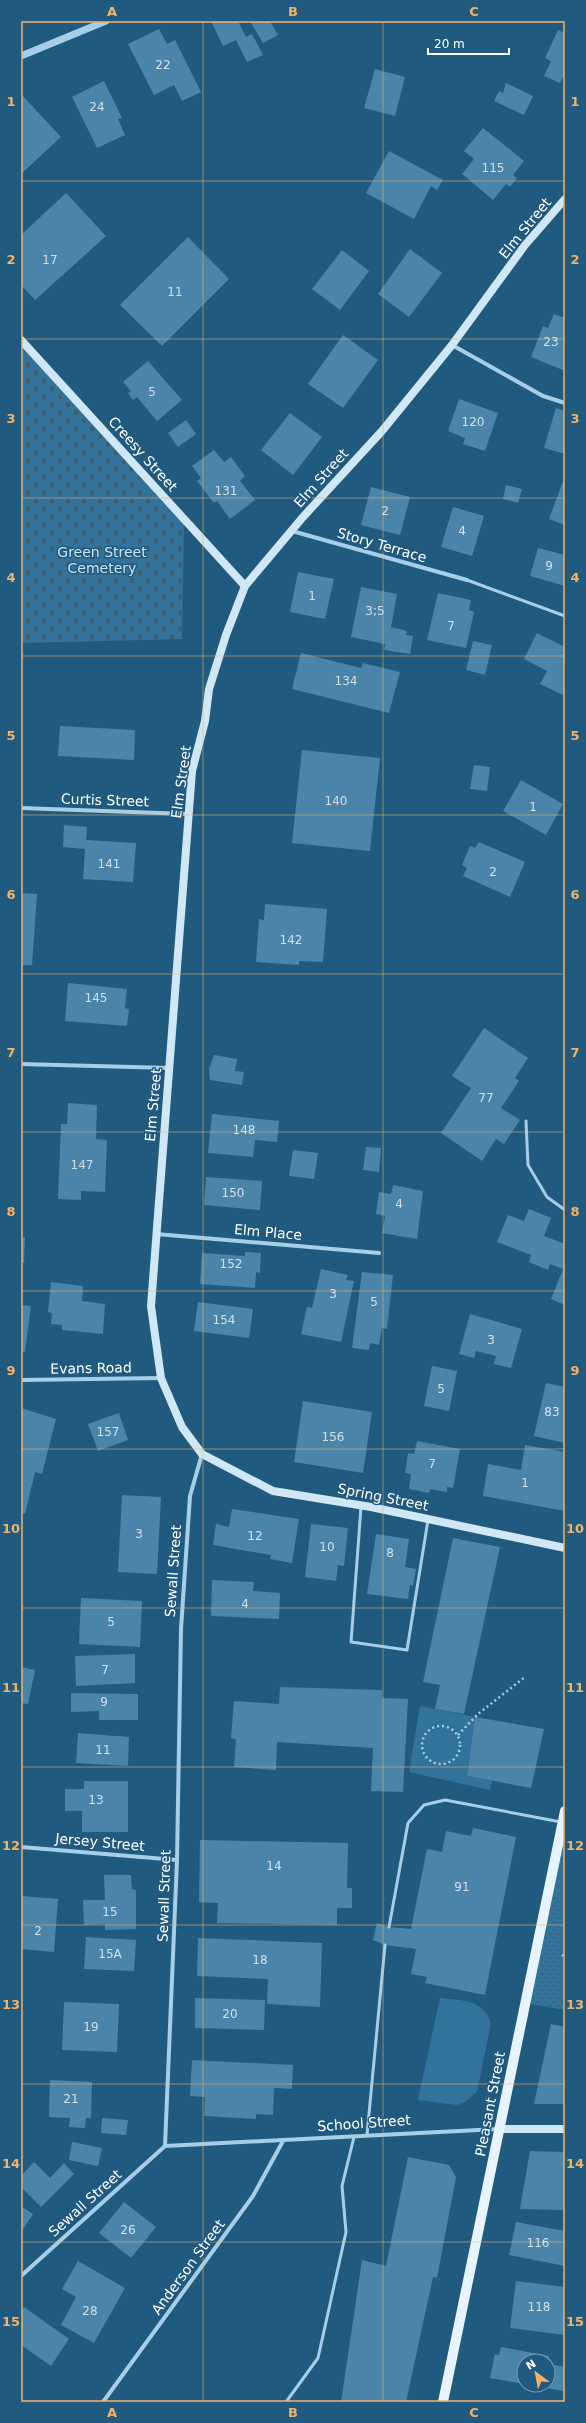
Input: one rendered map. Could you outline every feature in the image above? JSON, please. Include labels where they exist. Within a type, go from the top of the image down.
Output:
[{"type":"main road","name":"Elm Street","points":[[202,1454],[182,1427],[161,1378],[151,1306],[192,771],[204,721],[209,689],[226,636],[245,586],[291,531],[382,431],[452,345],[525,245],[565,199]]},
{"type":"main road","name":"Creesy Street","points":[[21,340],[245,586]]},
{"type":"main road","name":"Spring Street","points":[[202,1454],[273,1491],[361,1505],[565,1548]]},
{"type":"main road","name":"Pleasant Street","points":[[443,2402],[565,1811]]},
{"type":"main road","name":"School Street","points":[[500,2129],[565,2129]]},
{"type":"street","points":[[21,56],[106,21]]},
{"type":"street","points":[[452,345],[543,396],[565,403]]},
{"type":"street","name":"Story Terrace","points":[[291,531],[467,580]]},
{"type":"street","name":"Curtis Street","points":[[21,808],[188,814]]},
{"type":"street","points":[[21,1064],[169,1068]]},
{"type":"street","name":"Elm Place","points":[[156,1234],[379,1253]]},
{"type":"street","name":"Evans Road","points":[[21,1380],[161,1378]]},
{"type":"street","name":"Sewall Street","points":[[21,2276],[165,2146],[177,1860],[180,1628],[190,1496],[202,1454]]},
{"type":"street","name":"Jersey Street","points":[[21,1847],[177,1860]]},
{"type":"street","name":"School Street","points":[[165,2146],[500,2129]]},
{"type":"street","name":"Anderson Street","points":[[104,2402],[253,2196],[283,2141]]},
{"type":"lane","points":[[467,580],[565,616]]},
{"type":"lane","points":[[526,1121],[528,1165],[547,1197],[565,1210]]},
{"type":"lane","points":[[361,1505],[351,1642],[408,1650],[428,1519]]},
{"type":"lane","points":[[389,1927],[408,1823],[424,1805],[445,1800],[563,1822]]},
{"type":"lane","points":[[367,2135],[385,1945]]},
{"type":"lane","points":[[286,2402],[318,2358],[346,2232],[342,2186],[354,2137]]},
{"type":"path","points":[[458,1735],[478,1714],[525,1677]]},
{"type":"path","points":[[442,1726],[449,1728],[458,1735],[460,1748],[458,1754],[450,1762],[444,1764],[432,1762],[424,1753],[423,1740],[430,1730],[442,1726]]},
{"type":"green space","name":"Green Street Cemetery","points":[[21,340],[184,518],[182,639],[21,643]]},
{"type":"green space","points":[[420,1706],[475,1717],[467,1776],[492,1781],[490,1790],[409,1772]]},
{"type":"green space","points":[[565,1811],[565,2010],[525,2003]]},
{"type":"green space","points":[[440,1998],[471,2002],[482,2009],[491,2023],[477,2092],[465,2102],[457,2105],[418,2100]]},
{"type":"building","points":[[211,21],[238,21],[246,37],[252,34],[263,55],[247,62],[236,40],[223,46]]},
{"type":"building","points":[[250,21],[270,21],[278,35],[263,43]]},
{"type":"building","points":[[159,29],[167,44],[175,40],[201,92],[182,101],[174,85],[154,95],[128,44]]},
{"type":"building","points":[[558,30],[565,33],[565,73],[560,83],[544,76],[551,61],[545,58]]},
{"type":"building","points":[[375,69],[405,77],[395,116],[364,108]]},
{"type":"building","points":[[104,81],[122,118],[118,119],[125,135],[97,148],[72,97]]},
{"type":"building","points":[[506,83],[533,96],[524,115],[494,101],[499,91],[503,93]]},
{"type":"building","points":[[21,94],[61,137],[21,174]]},
{"type":"building","points":[[483,128],[524,161],[513,175],[517,178],[510,187],[506,184],[493,200],[462,174],[474,159],[464,151]]},
{"type":"building","points":[[389,151],[443,180],[437,190],[431,186],[414,219],[366,193]]},
{"type":"building","points":[[66,193],[106,236],[35,300],[21,285],[21,235]]},
{"type":"building","points":[[188,237],[229,279],[162,346],[120,305]]},
{"type":"building","points":[[410,249],[442,273],[409,317],[378,294]]},
{"type":"building","points":[[342,250],[369,271],[340,310],[312,289]]},
{"type":"building","points":[[554,314],[565,318],[565,364],[563,370],[531,357],[543,326],[548,328]]},
{"type":"building","points":[[343,335],[378,360],[343,408],[308,384]]},
{"type":"building","points":[[148,361],[182,400],[157,421],[137,397],[133,400],[128,393],[131,391],[123,382]]},
{"type":"building","points":[[459,399],[498,413],[485,451],[463,444],[465,438],[448,431]]},
{"type":"building","points":[[556,408],[565,411],[565,454],[544,448]]},
{"type":"building","points":[[290,413],[322,437],[293,475],[261,450]]},
{"type":"building","points":[[186,420],[196,434],[178,447],[168,433]]},
{"type":"building","points":[[214,450],[224,462],[231,457],[245,476],[240,481],[255,500],[230,519],[217,501],[214,503],[197,481],[201,478],[192,466]]},
{"type":"building","points":[[565,476],[565,525],[549,519]]},
{"type":"building","points":[[506,485],[522,489],[518,503],[503,499]]},
{"type":"building","points":[[371,487],[410,497],[400,535],[361,525]]},
{"type":"building","points":[[453,507],[484,516],[472,556],[441,547]]},
{"type":"building","points":[[538,548],[565,555],[565,586],[530,576]]},
{"type":"building","points":[[298,572],[334,579],[325,619],[290,612]]},
{"type":"building","points":[[361,587],[397,594],[391,627],[407,631],[406,635],[413,636],[410,654],[384,650],[385,644],[351,637]]},
{"type":"building","points":[[438,593],[471,600],[469,610],[474,612],[466,648],[427,640]]},
{"type":"building","points":[[537,633],[565,647],[565,696],[540,684],[547,671],[524,659]]},
{"type":"building","points":[[473,641],[492,645],[485,675],[466,670]]},
{"type":"building","points":[[301,653],[361,668],[363,663],[400,672],[389,713],[292,689]]},
{"type":"building","points":[[60,726],[135,730],[134,760],[58,756]]},
{"type":"building","points":[[302,750],[380,758],[370,851],[292,843]]},
{"type":"building","points":[[474,765],[490,767],[487,791],[470,789]]},
{"type":"building","points":[[521,780],[563,804],[546,835],[503,811]]},
{"type":"building","points":[[64,825],[87,827],[86,840],[136,843],[133,882],[83,879],[85,849],[63,847]]},
{"type":"building","points":[[479,842],[525,862],[510,897],[463,876],[467,868],[462,865],[470,846],[475,848]]},
{"type":"building","points":[[21,893],[37,894],[32,965],[21,965]]},
{"type":"building","points":[[265,904],[327,909],[323,962],[299,961],[299,965],[256,962],[259,919],[264,920]]},
{"type":"building","points":[[68,983],[127,989],[125,1008],[129,1009],[127,1026],[65,1021]]},
{"type":"building","points":[[484,1028],[528,1058],[515,1078],[519,1081],[501,1108],[520,1120],[504,1144],[496,1139],[482,1161],[441,1133],[471,1088],[452,1076]]},
{"type":"building","points":[[214,1055],[237,1059],[235,1071],[244,1072],[242,1085],[210,1080],[209,1069]]},
{"type":"building","points":[[68,1103],[97,1105],[96,1139],[107,1140],[105,1192],[81,1191],[81,1200],[58,1199],[61,1124],[67,1124]]},
{"type":"building","points":[[212,1114],[279,1121],[277,1142],[255,1140],[253,1157],[208,1153]]},
{"type":"building","points":[[366,1147],[381,1148],[379,1172],[363,1170]]},
{"type":"building","points":[[293,1150],[318,1153],[314,1179],[289,1176]]},
{"type":"building","points":[[206,1177],[262,1181],[260,1210],[204,1205]]},
{"type":"building","points":[[393,1185],[423,1191],[417,1239],[382,1233],[385,1216],[376,1214],[379,1192],[391,1194]]},
{"type":"building","points":[[529,1209],[551,1218],[544,1236],[565,1244],[565,1305],[551,1299],[563,1269],[550,1264],[548,1270],[529,1262],[531,1255],[497,1242],[508,1215],[524,1221]]},
{"type":"building","points":[[21,1237],[25,1237],[24,1263],[21,1262]]},
{"type":"building","points":[[245,1252],[261,1253],[260,1273],[256,1272],[255,1288],[200,1284],[202,1253],[245,1256]]},
{"type":"building","points":[[321,1269],[348,1275],[346,1280],[354,1281],[341,1342],[301,1334],[307,1307],[312,1308]]},
{"type":"building","points":[[362,1272],[393,1275],[387,1329],[382,1328],[379,1345],[370,1343],[369,1350],[352,1348]]},
{"type":"building","points":[[51,1282],[83,1286],[82,1301],[105,1304],[103,1334],[62,1330],[62,1325],[51,1324],[52,1313],[48,1312]]},
{"type":"building","points":[[198,1302],[253,1309],[249,1338],[194,1331]]},
{"type":"building","points":[[21,1305],[31,1306],[25,1352],[21,1351]]},
{"type":"building","points":[[470,1314],[522,1329],[511,1368],[494,1364],[496,1356],[476,1351],[474,1358],[459,1354]]},
{"type":"building","points":[[432,1366],[457,1371],[449,1411],[424,1406]]},
{"type":"building","points":[[546,1383],[565,1387],[565,1443],[534,1436]]},
{"type":"building","points":[[303,1401],[372,1412],[363,1473],[294,1462]]},
{"type":"building","points":[[21,1408],[56,1419],[42,1474],[35,1472],[25,1514],[21,1513]]},
{"type":"building","points":[[119,1413],[128,1440],[98,1451],[88,1424]]},
{"type":"building","points":[[417,1441],[460,1449],[453,1488],[447,1487],[447,1492],[430,1489],[429,1493],[409,1489],[411,1474],[405,1473],[408,1453],[414,1454]]},
{"type":"building","points":[[525,1445],[565,1452],[565,1511],[483,1496],[488,1464],[521,1470]]},
{"type":"building","points":[[122,1495],[161,1497],[157,1574],[118,1572]]},
{"type":"building","points":[[232,1509],[299,1519],[292,1563],[270,1559],[271,1555],[213,1545],[216,1524],[229,1527]]},
{"type":"building","points":[[311,1524],[348,1528],[344,1566],[338,1565],[336,1581],[305,1577]]},
{"type":"building","points":[[376,1534],[409,1539],[405,1567],[416,1569],[413,1586],[410,1585],[408,1599],[367,1594]]},
{"type":"building","points":[[453,1538],[500,1547],[464,1714],[435,1709],[440,1685],[423,1682]]},
{"type":"building","points":[[212,1580],[254,1582],[253,1591],[280,1593],[279,1619],[211,1616]]},
{"type":"building","points":[[81,1598],[142,1601],[140,1647],[79,1644]]},
{"type":"building","points":[[135,1654],[135,1683],[76,1686],[75,1656]]},
{"type":"building","points":[[21,1667],[35,1670],[28,1704],[21,1703]]},
{"type":"building","points":[[280,1687],[382,1690],[382,1698],[408,1699],[403,1792],[371,1791],[373,1748],[277,1742],[276,1770],[234,1767],[236,1739],[231,1738],[234,1701],[279,1704]]},
{"type":"building","points":[[71,1693],[138,1694],[138,1720],[99,1720],[99,1711],[71,1712]]},
{"type":"building","points":[[475,1717],[544,1729],[531,1788],[467,1776]]},
{"type":"building","points":[[78,1733],[129,1737],[128,1766],[76,1763]]},
{"type":"building","points":[[84,1781],[128,1781],[128,1832],[82,1832],[82,1811],[65,1811],[65,1789],[84,1789]]},
{"type":"building","points":[[473,1828],[516,1837],[485,1995],[425,1983],[427,1977],[411,1974],[416,1949],[385,1945],[373,1940],[377,1923],[389,1927],[411,1929],[427,1849],[442,1852],[446,1831],[471,1836]]},
{"type":"building","points":[[200,1840],[348,1843],[347,1888],[352,1888],[352,1908],[337,1908],[337,1925],[217,1923],[218,1903],[199,1902]]},
{"type":"building","points":[[104,1875],[131,1875],[132,1889],[136,1890],[136,1929],[105,1930],[105,1924],[84,1925],[83,1900],[105,1900]]},
{"type":"building","points":[[22,1896],[58,1899],[54,1952],[21,1949]]},
{"type":"building","points":[[86,1937],[136,1940],[134,1971],[84,1969]]},
{"type":"building","points":[[198,1938],[322,1943],[320,2007],[267,2004],[268,1979],[197,1976]]},
{"type":"building","points":[[195,1998],[265,2000],[264,2030],[195,2028]]},
{"type":"building","points":[[64,2002],[119,2004],[117,2052],[62,2050]]},
{"type":"building","points":[[551,2024],[565,2027],[565,2104],[534,2104]]},
{"type":"building","points":[[192,2060],[293,2065],[292,2089],[274,2088],[273,2115],[256,2114],[256,2119],[204,2116],[205,2097],[190,2096]]},
{"type":"building","points":[[50,2080],[92,2082],[91,2118],[86,2118],[85,2128],[69,2127],[70,2118],[49,2117]]},
{"type":"building","points":[[102,2118],[128,2120],[126,2135],[101,2133]]},
{"type":"building","points":[[72,2142],[102,2148],[98,2166],[69,2160]]},
{"type":"building","points":[[530,2151],[565,2152],[565,2210],[520,2209]]},
{"type":"building","points":[[408,2157],[449,2165],[456,2177],[437,2278],[433,2277],[406,2402],[341,2402],[362,2260],[386,2266]]},
{"type":"building","points":[[34,2162],[50,2178],[64,2163],[74,2174],[41,2207],[21,2187],[21,2176]]},
{"type":"building","points":[[124,2202],[156,2227],[131,2258],[99,2233]]},
{"type":"building","points":[[21,2206],[33,2214],[21,2232]]},
{"type":"building","points":[[516,2222],[565,2231],[565,2266],[509,2255]]},
{"type":"building","points":[[78,2261],[125,2288],[94,2343],[61,2325],[76,2297],[62,2289]]},
{"type":"building","points":[[516,2281],[565,2287],[565,2335],[510,2328]]},
{"type":"building","points":[[24,2307],[69,2339],[51,2366],[21,2345],[21,2312]]},
{"type":"building","points":[[501,2347],[533,2353],[516,2353],[516,2383],[490,2378],[495,2354],[499,2355]]},
{"type":"building","points":[[556,2365],[565,2367],[563,2391],[556,2390]]}]
